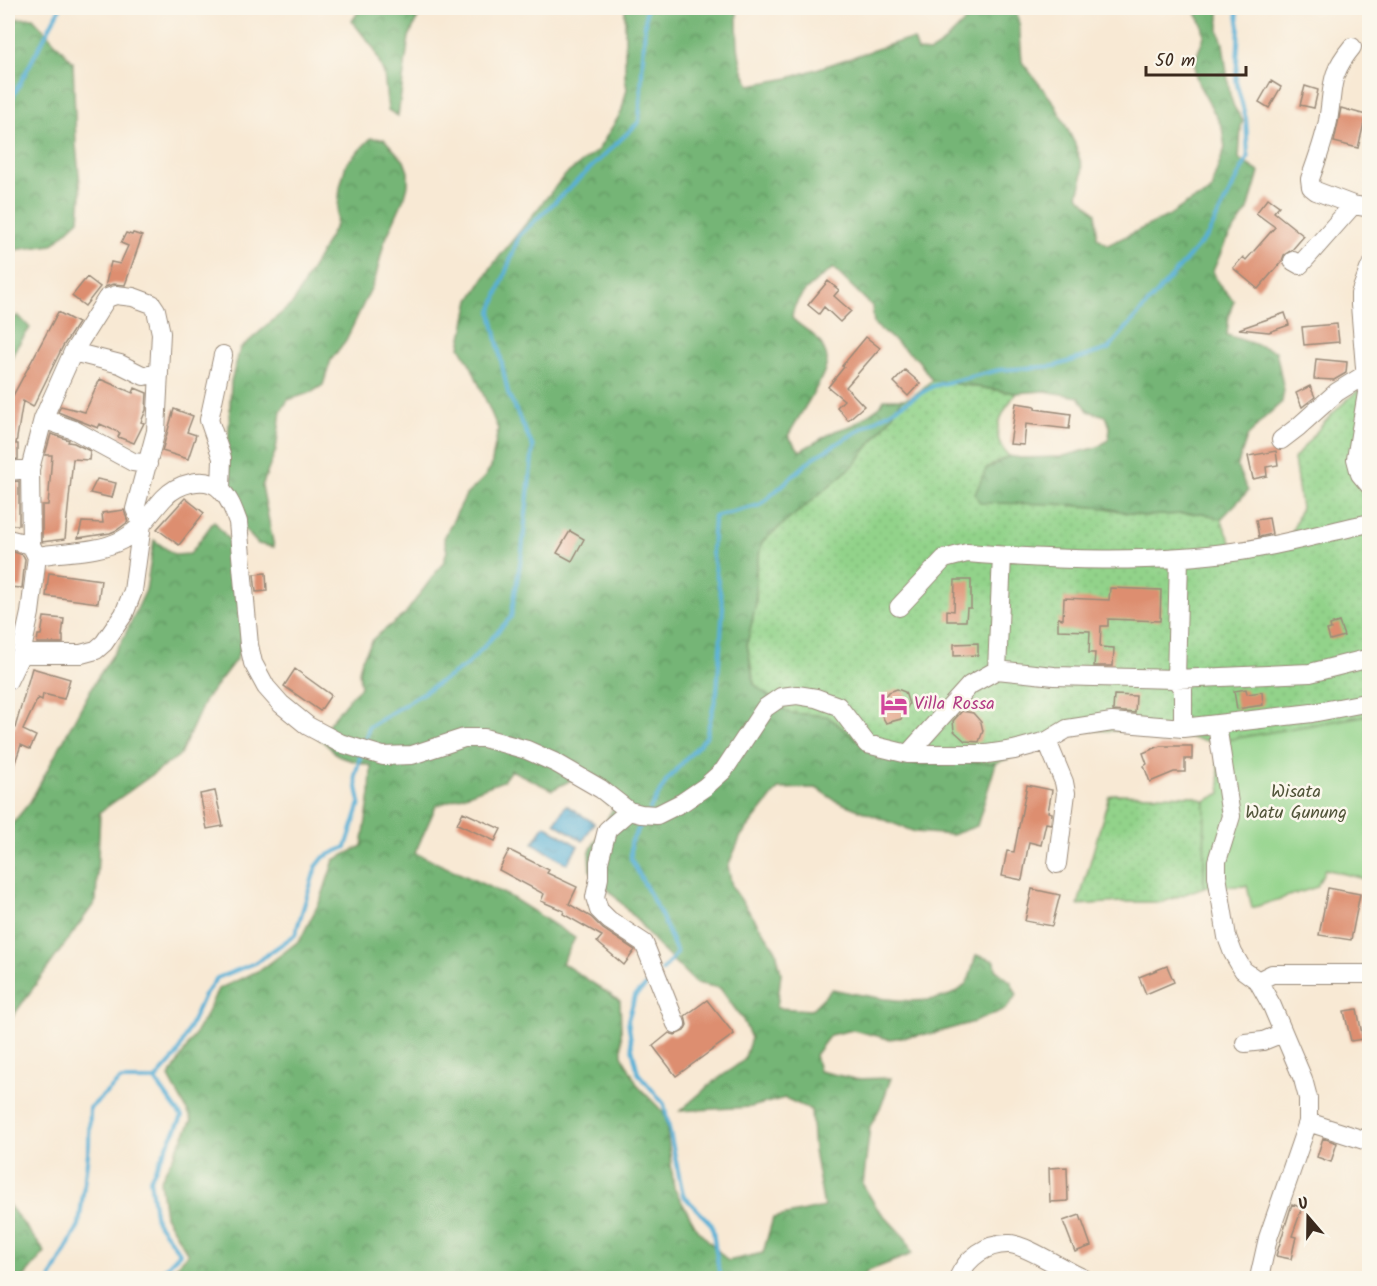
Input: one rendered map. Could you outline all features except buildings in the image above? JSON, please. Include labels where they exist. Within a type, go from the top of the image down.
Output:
[{"type":"street","points":[[1293,261],[1300,265],[1361,207],[1316,191],[1311,187],[1310,179],[1328,122],[1332,84],[1336,70],[1352,47]]},
{"type":"street","points":[[1370,267],[1360,294],[1367,393],[1356,459],[1360,474],[1370,486]]},
{"type":"street","points":[[8,681],[21,654],[30,613],[34,551],[30,469],[43,419],[73,352],[107,298],[116,295],[133,297],[152,304],[156,310],[161,333],[156,431],[135,509],[142,524],[133,591],[124,614],[104,643],[96,650],[81,654],[21,654]]},
{"type":"street","points":[[73,352],[120,364],[144,376],[159,372]]},
{"type":"street","points":[[221,489],[222,458],[210,420],[223,355]]},
{"type":"street","points":[[1281,440],[1337,392],[1366,374]]},
{"type":"street","points":[[43,419],[74,430],[133,462],[148,464]]},
{"type":"street","points":[[8,471],[30,469]]},
{"type":"street","points":[[8,539],[34,551],[95,548],[122,541],[142,524],[165,496],[177,488],[199,482],[212,484],[221,489],[233,506],[238,522],[249,645],[253,663],[266,687],[281,704],[308,726],[340,743],[383,756],[412,755],[464,738],[484,738],[527,750],[556,763],[643,813]]},
{"type":"street","points":[[899,607],[944,559],[967,553],[1115,560],[1179,558],[1242,551],[1370,523]]},
{"type":"street","points":[[997,670],[1002,556]]},
{"type":"street","points":[[1179,558],[1176,679],[1183,690],[1183,728]]},
{"type":"street","points":[[908,754],[970,685],[997,670],[1054,676],[1176,679],[1310,673],[1370,658]]},
{"type":"street","points":[[676,1024],[644,943],[609,920],[599,910],[595,897],[599,878],[599,862],[607,830],[643,813],[683,802],[711,782],[723,770],[765,708],[781,697],[797,695],[816,698],[838,706],[867,744],[908,754],[987,754],[1014,750],[1047,741],[1067,729],[1112,722],[1183,728],[1312,713],[1370,702]]},
{"type":"street","points":[[1217,725],[1231,816],[1217,861],[1217,876],[1227,937],[1233,953],[1244,970],[1258,981],[1272,1006],[1303,1079],[1308,1098],[1308,1122],[1268,1238],[1259,1278]]},
{"type":"street","points":[[1047,741],[1064,782],[1066,793],[1057,864]]},
{"type":"street","points":[[1258,981],[1272,974],[1370,974]]},
{"type":"street","points":[[1245,1043],[1263,1041],[1283,1033]]},
{"type":"street","points":[[1308,1122],[1370,1142]]},
{"type":"street","points":[[958,1278],[962,1269],[974,1256],[989,1248],[1011,1244],[1083,1278]]},
{"type":"green space","points":[[361,8],[422,8],[409,37],[398,116],[388,110],[384,74],[374,49],[352,21]]},
{"type":"green space","points":[[625,8],[737,8],[740,58],[745,77],[750,85],[789,78],[901,41],[914,40],[918,51],[930,52],[941,45],[979,8],[1015,8],[1019,20],[1022,62],[1054,103],[1075,144],[1082,167],[1082,181],[1078,195],[1096,213],[1097,237],[1108,245],[1168,216],[1189,202],[1209,193],[1213,188],[1213,181],[1225,148],[1222,127],[1195,73],[1195,61],[1204,36],[1202,24],[1193,8],[1219,8],[1219,31],[1230,95],[1243,121],[1239,159],[1259,172],[1248,210],[1226,241],[1213,271],[1218,283],[1234,301],[1229,314],[1227,335],[1276,351],[1284,390],[1282,402],[1247,437],[1237,467],[1248,491],[1221,519],[1203,513],[1143,516],[1106,508],[1057,504],[980,503],[975,494],[986,469],[1009,456],[1060,457],[1098,447],[1109,439],[1110,427],[1106,416],[1088,411],[1079,397],[1044,391],[1016,393],[932,380],[918,360],[874,324],[872,306],[833,268],[807,289],[793,310],[792,318],[817,338],[825,351],[827,360],[817,386],[788,436],[800,451],[835,431],[853,425],[880,406],[884,399],[902,399],[854,465],[762,542],[756,569],[756,603],[747,644],[754,684],[789,713],[827,716],[867,748],[900,761],[921,765],[964,762],[996,763],[977,826],[952,835],[915,832],[836,801],[816,788],[778,789],[741,836],[728,866],[732,887],[776,950],[781,973],[777,1008],[811,1010],[832,989],[900,1000],[936,999],[952,994],[964,986],[970,976],[976,955],[995,961],[996,970],[1011,982],[1017,995],[1006,1009],[974,1022],[935,1033],[889,1039],[853,1030],[830,1035],[815,1055],[819,1071],[855,1079],[891,1078],[882,1104],[870,1127],[863,1185],[877,1208],[906,1239],[912,1254],[868,1271],[861,1278],[165,1278],[188,1254],[165,1216],[160,1181],[192,1120],[169,1077],[204,1019],[218,989],[262,969],[300,940],[321,899],[334,860],[362,846],[370,794],[371,766],[340,757],[318,737],[361,687],[359,671],[362,659],[374,638],[405,614],[443,563],[447,551],[444,538],[466,495],[484,478],[491,467],[498,429],[472,368],[460,347],[470,300],[492,266],[564,176],[598,150],[621,113],[627,89]],"holes":[[[511,770],[552,790],[575,778],[613,808],[589,853],[590,870],[658,946],[696,983],[720,988],[743,1020],[751,1038],[744,1060],[680,1111],[751,1107],[785,1098],[811,1110],[814,1151],[824,1207],[773,1218],[763,1253],[728,1261],[697,1229],[674,1188],[665,1114],[638,1086],[622,1055],[620,1001],[562,963],[575,938],[511,897],[415,853],[436,806],[503,781]]]},
{"type":"green space","points":[[33,18],[73,62],[76,145],[81,194],[79,220],[52,245],[8,251],[8,19]]},
{"type":"green space","points":[[371,138],[384,139],[404,161],[408,172],[405,196],[384,243],[375,280],[346,340],[331,360],[323,385],[312,392],[288,400],[281,411],[276,450],[262,486],[274,547],[258,544],[239,523],[226,495],[231,381],[240,349],[293,303],[336,225],[340,188],[346,164]]},
{"type":"green space","points":[[18,315],[30,328],[16,348],[8,366],[8,323]]},
{"type":"green space","points":[[932,380],[1016,393],[1001,417],[998,432],[1002,448],[1009,456],[986,469],[1057,504],[1106,508],[1143,516],[1203,513],[1221,519],[1234,549],[1289,540],[1301,508],[1294,459],[1338,408],[1369,383],[1369,715],[1215,742],[1153,732],[1086,730],[996,763],[964,762],[920,765],[900,761],[867,748],[827,716],[789,713],[754,684],[747,644],[756,603],[756,569],[762,541],[854,465],[902,399],[914,395]]},
{"type":"green space","points":[[214,521],[229,540],[247,626],[237,658],[205,700],[180,755],[100,812],[96,901],[8,1023],[8,829],[30,802],[96,680],[122,641],[146,590],[154,540],[175,555],[190,554]]},
{"type":"green space","name":"Wisata Watu Gunung","points":[[1369,715],[1369,880],[1325,869],[1317,887],[1252,908],[1247,886],[1204,887],[1205,801],[1221,793],[1215,742]]},
{"type":"green space","points":[[1114,794],[1194,796],[1205,801],[1204,887],[1163,902],[1078,905],[1109,796]]},
{"type":"green space","points":[[8,1204],[45,1252],[23,1278],[8,1278]]},
{"type":"water","points":[[566,805],[594,823],[583,841],[555,823]]},
{"type":"water","points":[[545,825],[578,846],[567,864],[533,843]]},
{"type":"waterway","points":[[8,109],[60,8]]},
{"type":"waterway","points":[[364,744],[369,727],[467,665],[511,617],[522,552],[533,447],[508,393],[491,312],[519,236],[639,122],[646,8]]},
{"type":"waterway","points":[[650,809],[667,780],[706,737],[717,692],[723,607],[712,552],[714,517],[760,505],[813,458],[933,386],[999,370],[1055,366],[1108,349],[1208,235],[1248,157],[1246,119],[1236,81],[1239,27],[1236,8]]},
{"type":"waterway","points":[[51,1278],[79,1225],[89,1145],[90,1108],[120,1080],[155,1080],[177,1055],[204,995],[217,978],[255,963],[295,935],[316,867],[324,857],[346,847],[360,803],[355,776],[361,754]]},
{"type":"waterway","points":[[643,821],[631,842],[631,859],[661,915],[677,953],[662,971]]},
{"type":"waterway","points":[[652,980],[635,996],[628,1020],[632,1048],[638,1073],[664,1104],[683,1195],[712,1225],[720,1278]]},
{"type":"waterway","points":[[155,1080],[182,1117],[150,1179],[156,1221],[180,1253],[156,1278]]},
{"type":"place","name":"Villa Rossa","points":[[894,704]]}]
